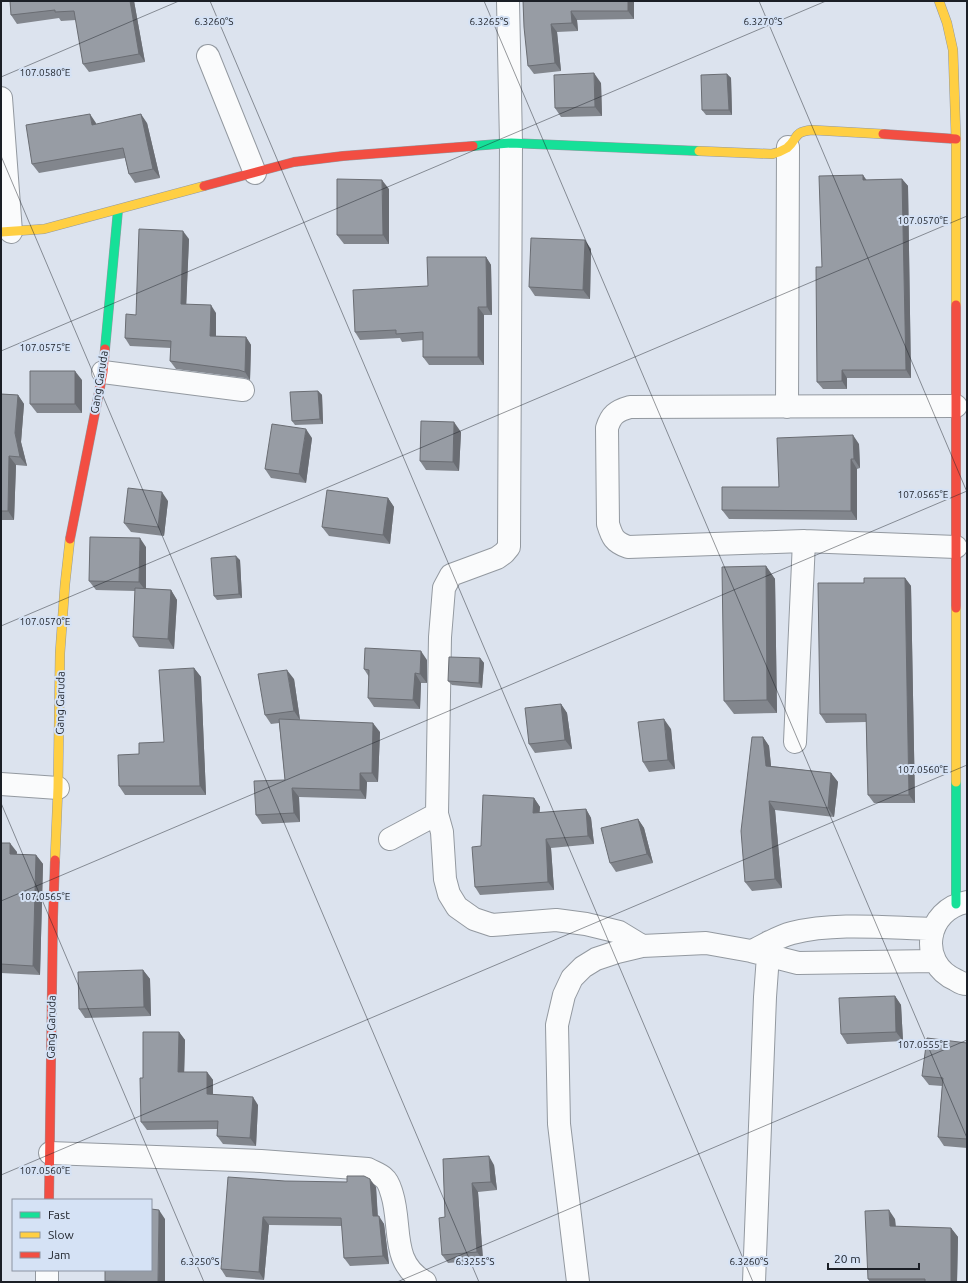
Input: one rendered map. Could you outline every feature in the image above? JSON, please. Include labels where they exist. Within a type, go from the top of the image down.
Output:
[{"type":"street","points":[[508,1],[511,143],[509,547],[497,558],[451,576],[444,588],[440,637],[437,814],[442,832],[445,879],[449,894],[457,907],[474,919],[492,925],[556,920],[586,924],[619,932],[642,946]]},
{"type":"street","points":[[939,1],[947,23],[953,50],[956,139],[956,546],[962,903],[942,914],[933,929],[931,946],[935,961],[947,976],[967,984]]},
{"type":"street","points":[[208,56],[255,173]]},
{"type":"street","points":[[1,98],[6,232],[44,229],[294,162],[336,157],[511,143],[772,154],[788,148]]},
{"type":"street","points":[[787,407],[788,148],[796,135],[802,131],[812,130],[956,139]]},
{"type":"street","name":"Gang Garuda","points":[[48,1199],[53,917],[58,788],[60,652],[65,584],[71,535],[102,372],[118,210]]},
{"type":"street","points":[[102,372],[243,390]]},
{"type":"street","points":[[956,406],[630,407],[616,413],[610,419],[607,428],[608,524],[612,537],[628,547],[804,541],[956,546]]},
{"type":"street","points":[[795,742],[804,541]]},
{"type":"street","points":[[1,784],[58,788]]},
{"type":"street","points":[[390,839],[437,814]]},
{"type":"street","points":[[763,950],[793,933],[839,927],[933,929]]},
{"type":"street","points":[[578,1282],[559,1124],[557,1025],[564,995],[572,978],[583,967],[596,959],[642,946],[706,944],[763,950],[798,963],[935,961]]},
{"type":"street","points":[[754,1282],[765,997],[763,950]]},
{"type":"street","points":[[50,1152],[260,1161],[368,1170],[384,1177],[389,1183],[394,1201],[400,1252],[406,1264],[417,1278],[425,1282]]},
{"type":"street","points":[[47,1271],[47,1282]]},
{"type":"building","points":[[10,1],[130,1],[139,54],[83,64],[74,11],[55,12],[55,10],[11,15]]},
{"type":"building","points":[[523,1],[628,1],[628,11],[571,11],[572,23],[551,24],[555,63],[528,66]]},
{"type":"building","points":[[594,73],[595,107],[555,108],[554,75]]},
{"type":"building","points":[[727,74],[729,110],[702,110],[701,75]]},
{"type":"building","points":[[90,114],[92,125],[141,114],[153,169],[129,174],[123,148],[32,164],[26,125]]},
{"type":"building","points":[[863,175],[863,180],[902,179],[906,370],[842,370],[842,381],[817,382],[816,267],[822,267],[819,176]]},
{"type":"building","points":[[337,179],[382,180],[383,235],[337,235]]},
{"type":"building","points":[[139,229],[183,231],[181,304],[211,305],[210,336],[246,337],[245,372],[170,361],[171,341],[125,338],[126,314],[136,315]]},
{"type":"building","points":[[531,238],[585,240],[583,290],[529,287]]},
{"type":"building","points":[[427,257],[486,257],[487,307],[478,307],[478,357],[423,357],[423,332],[396,334],[396,330],[355,332],[353,290],[428,286]]},
{"type":"building","points":[[30,371],[75,371],[75,404],[30,404]]},
{"type":"building","points":[[318,391],[320,419],[292,421],[290,392]]},
{"type":"building","points":[[1,394],[18,395],[15,433],[20,457],[9,456],[8,511],[1,511]]},
{"type":"building","points":[[421,421],[454,422],[453,462],[420,461]]},
{"type":"building","points":[[272,424],[306,429],[299,474],[265,469]]},
{"type":"building","points":[[853,435],[854,459],[851,459],[851,511],[722,510],[722,487],[779,487],[777,438]]},
{"type":"building","points":[[128,488],[162,492],[158,527],[124,523]]},
{"type":"building","points":[[327,490],[388,498],[383,535],[322,527]]},
{"type":"building","points":[[90,537],[140,538],[139,582],[89,581]]},
{"type":"building","points":[[236,556],[239,594],[214,596],[211,558]]},
{"type":"building","points":[[766,566],[767,700],[724,701],[722,567]]},
{"type":"building","points":[[864,578],[905,578],[909,795],[868,795],[866,714],[820,714],[818,583],[864,583]]},
{"type":"building","points":[[135,588],[171,590],[168,639],[133,637]]},
{"type":"building","points":[[365,648],[421,651],[420,674],[415,673],[413,700],[368,698],[369,670],[364,669]]},
{"type":"building","points":[[449,657],[480,658],[479,683],[448,681]]},
{"type":"building","points":[[194,668],[200,786],[119,786],[118,755],[139,754],[139,743],[164,742],[159,670]]},
{"type":"building","points":[[287,670],[294,711],[265,715],[258,674]]},
{"type":"building","points":[[561,704],[565,740],[529,744],[525,708]]},
{"type":"building","points":[[279,719],[373,723],[372,773],[360,773],[360,790],[292,788],[294,813],[256,815],[254,781],[285,780]]},
{"type":"building","points":[[664,719],[668,760],[643,762],[638,722]]},
{"type":"building","points":[[752,737],[763,737],[766,766],[831,773],[828,808],[769,801],[775,879],[745,882],[741,831]]},
{"type":"building","points":[[483,795],[534,798],[533,813],[586,809],[588,836],[546,839],[548,882],[475,887],[472,847],[481,846]]},
{"type":"building","points":[[638,819],[647,854],[610,863],[601,828]]},
{"type":"building","points":[[1,843],[10,843],[10,854],[36,855],[33,966],[1,964]]},
{"type":"building","points":[[143,970],[144,1007],[79,1009],[78,972]]},
{"type":"building","points":[[895,996],[896,1032],[841,1034],[839,998]]},
{"type":"building","points":[[143,1032],[179,1032],[178,1072],[207,1072],[207,1094],[253,1097],[250,1138],[217,1136],[218,1121],[141,1122],[140,1078],[143,1078]]},
{"type":"building","points":[[927,1038],[967,1043],[967,1139],[938,1137],[943,1078],[922,1076]]},
{"type":"building","points":[[489,1156],[491,1182],[472,1183],[477,1252],[442,1255],[439,1218],[445,1217],[443,1159]]},
{"type":"building","points":[[347,1176],[364,1176],[370,1179],[373,1216],[379,1216],[383,1256],[344,1258],[341,1218],[263,1217],[259,1272],[221,1269],[228,1177],[285,1181],[347,1182]]},
{"type":"building","points":[[152,1209],[159,1210],[158,1282],[105,1281],[105,1271],[152,1271]]},
{"type":"building","points":[[889,1210],[890,1226],[951,1228],[951,1282],[925,1282],[925,1279],[868,1279],[865,1211]]},
{"type":"traffic: fast","points":[[473,146],[511,143],[699,151]]},
{"type":"traffic: fast","points":[[105,349],[118,210]]},
{"type":"traffic: fast","points":[[956,782],[956,904]]},
{"type":"traffic: slow","points":[[939,1],[947,23],[953,50],[956,139],[956,305]]},
{"type":"traffic: slow","points":[[699,151],[772,154],[787,148],[801,132],[812,130],[883,134]]},
{"type":"traffic: slow","points":[[1,232],[44,229],[204,186]]},
{"type":"traffic: slow","points":[[55,860],[58,788],[60,653],[70,539]]},
{"type":"traffic: slow","points":[[956,608],[956,782]]},
{"type":"traffic: jam","points":[[883,134],[956,139]]},
{"type":"traffic: jam","points":[[204,186],[294,162],[343,156],[473,146]]},
{"type":"traffic: jam","points":[[956,305],[956,608]]},
{"type":"traffic: jam","points":[[70,539],[103,372],[105,349]]},
{"type":"traffic: jam","points":[[49,1199],[55,860]]}]
